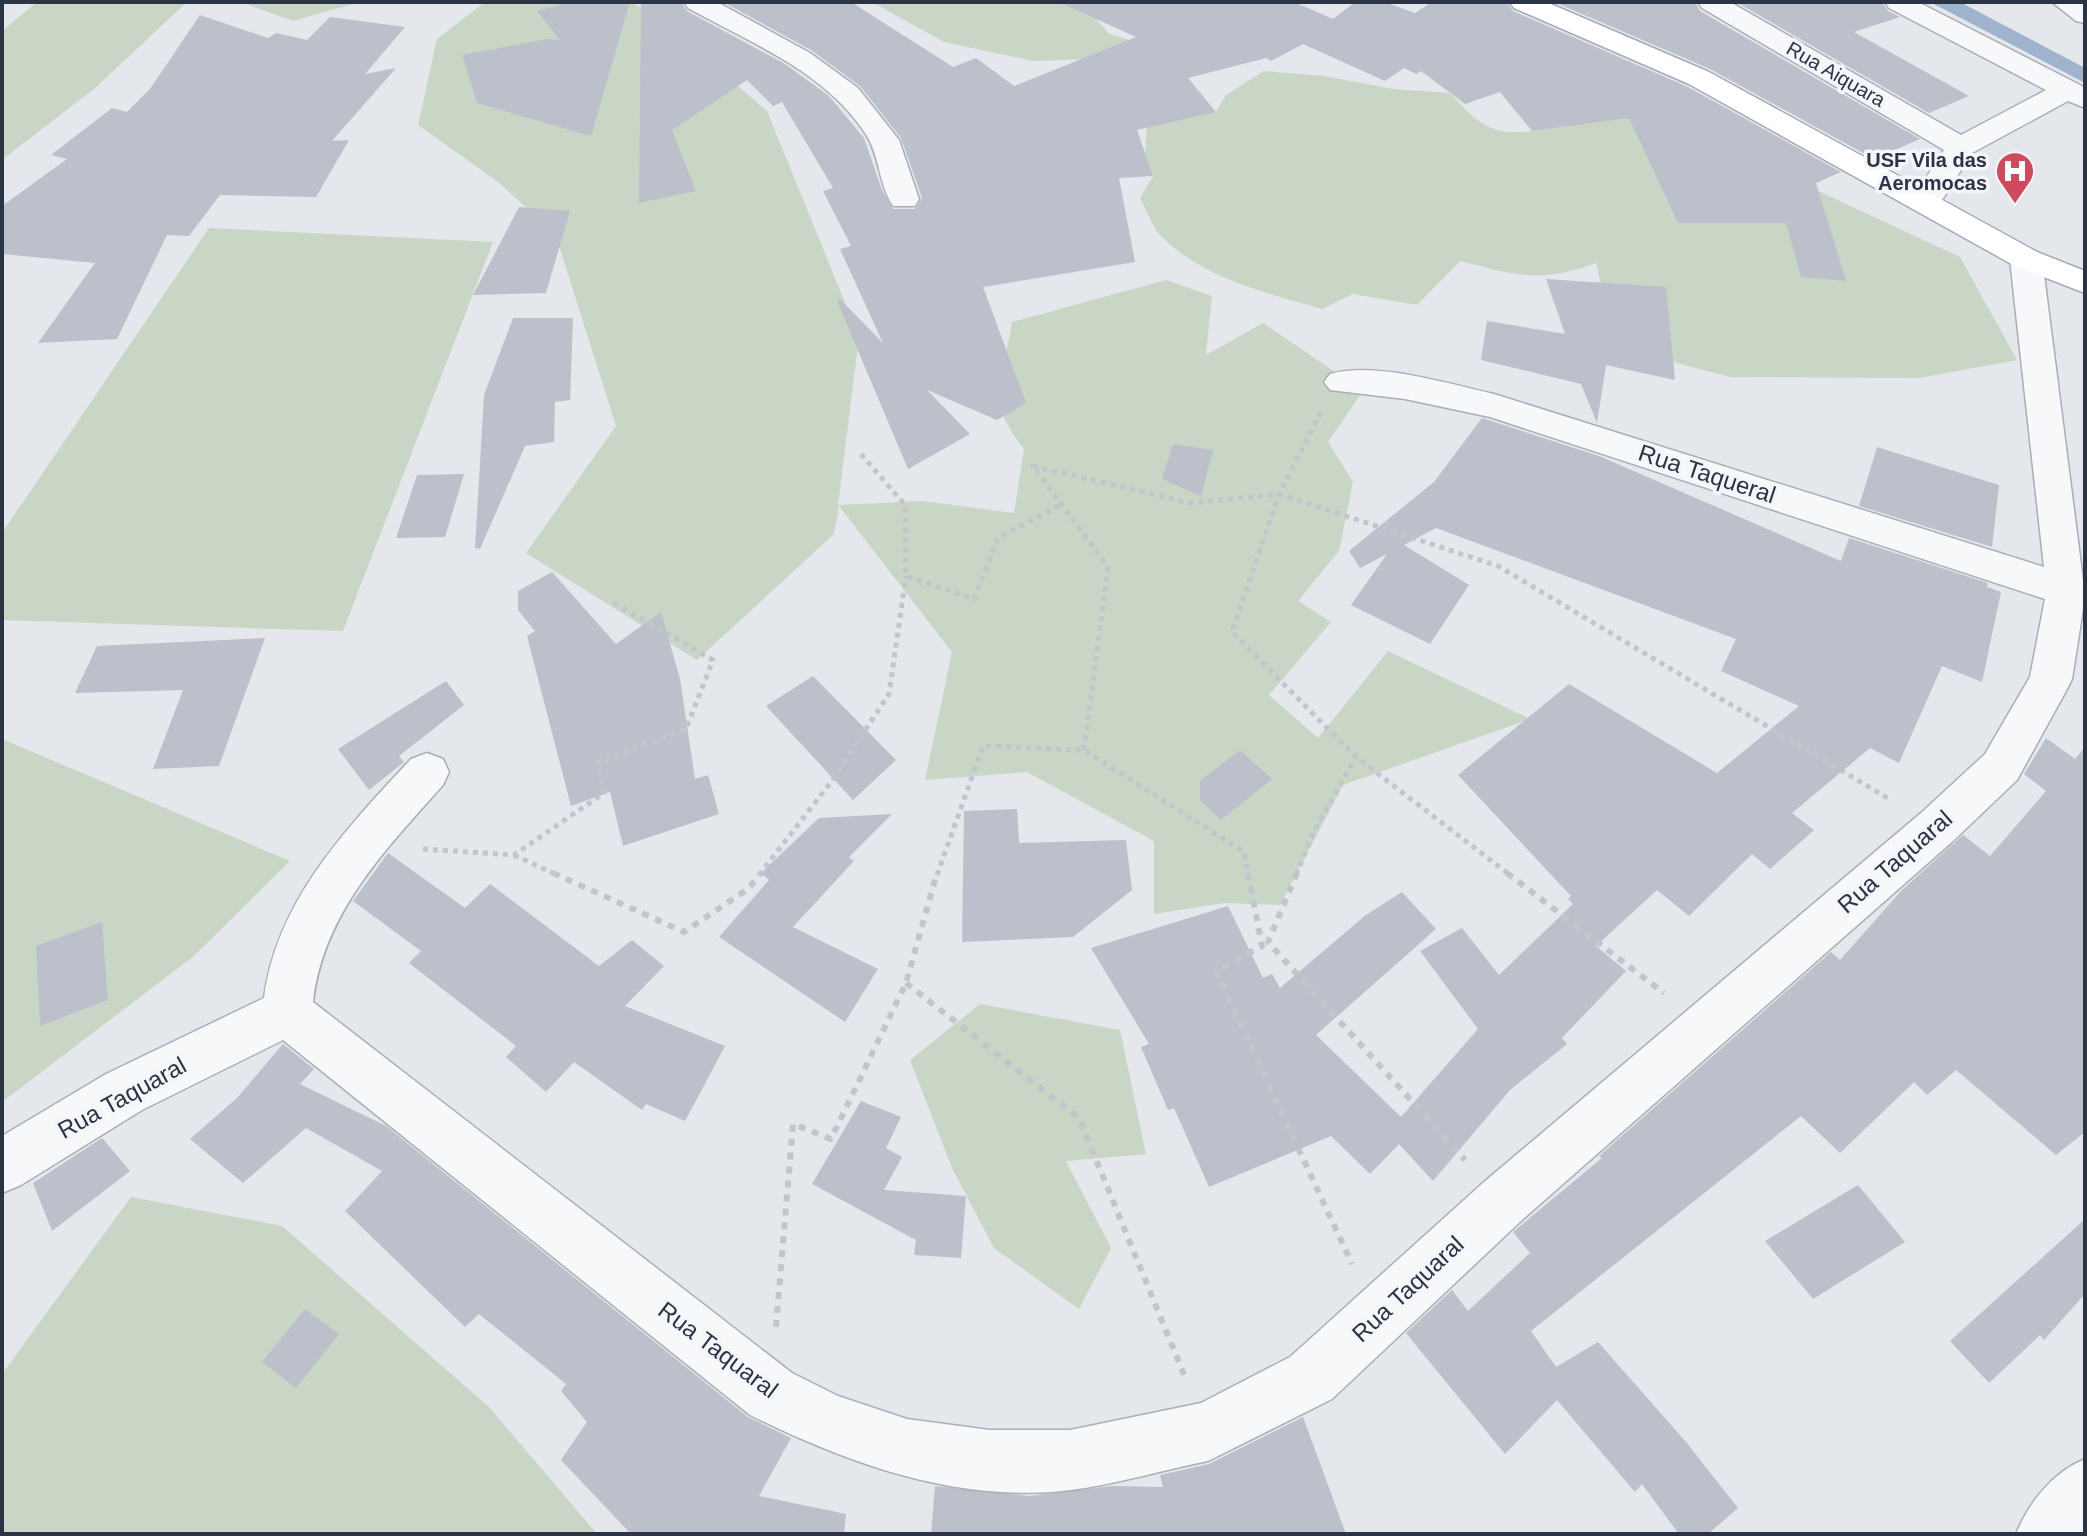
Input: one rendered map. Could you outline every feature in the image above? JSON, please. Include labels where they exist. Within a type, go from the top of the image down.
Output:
[{"type":"main road","points":[[1523,2],[1636,48],[1699,78],[2026,259],[2085,283]]},
{"type":"street","points":[[697,2],[787,50],[853,100],[888,149],[904,199]]},
{"type":"street","name":"Rua Aiquara","points":[[1711,2],[1961,147]]},
{"type":"street","points":[[1898,2],[2076,95]]},
{"type":"street","points":[[2065,2],[2085,15]]},
{"type":"street","points":[[1926,201],[1961,147],[2076,95]]},
{"type":"street","name":"Rua Taquaral","points":[[2,1166],[124,1092],[287,1012],[771,1394],[828,1422],[907,1449],[990,1460],[1070,1460],[1208,1431],[1311,1378],[1503,1201],[1937,827],[2001,767],[2051,679],[2066,590],[2026,259]]},
{"type":"street","name":"Rua Taqueral","points":[[1342,382],[1405,387],[1494,406],[2066,590]]},
{"type":"street","points":[[287,1012],[288,981],[314,914],[362,844],[427,772]]},
{"type":"street","points":[[2047,1534],[2085,1489]]},
{"type":"path","points":[[1342,382],[1334,386],[1279,494],[1232,632],[1356,757],[1706,1025]]},
{"type":"path","points":[[362,844],[514,855],[684,932],[748,889],[831,782],[889,694],[906,576],[905,505],[861,454]]},
{"type":"path","points":[[1084,750],[1108,567],[1033,466],[1190,503],[1279,494],[1498,566],[1937,827]]},
{"type":"path","points":[[906,576],[974,599],[998,538],[1062,504]]},
{"type":"path","points":[[514,855],[604,793],[597,763],[686,729],[692,715],[713,660],[612,602]]},
{"type":"path","points":[[771,1394],[793,1124],[831,1139],[906,983],[943,852],[983,746],[1084,750],[1244,852],[1262,946],[1216,971],[1378,1319]]},
{"type":"path","points":[[1356,757],[1315,829],[1268,942],[1503,1201]]},
{"type":"path","points":[[906,983],[1079,1118],[1208,1431]]},
{"type":"green space","points":[[37,2],[187,2],[95,88],[2,160],[2,31]]},
{"type":"green space","points":[[240,2],[360,2],[293,21]]},
{"type":"green space","points":[[485,2],[632,2],[667,25],[767,111],[859,337],[838,505],[923,501],[1014,513],[1024,449],[1011,431],[999,401],[1012,322],[1166,280],[1212,296],[1206,355],[1263,323],[1363,391],[1328,442],[1353,482],[1339,551],[1298,601],[1331,622],[1269,695],[1318,738],[1388,651],[1530,719],[1343,785],[1280,905],[1224,903],[1154,914],[1154,841],[1027,772],[925,780],[952,652],[839,506],[834,534],[697,660],[526,553],[616,426],[555,233],[498,182],[418,125],[437,39]]},
{"type":"green space","points":[[872,2],[1099,2],[1096,19],[1109,34],[1133,41],[1086,59],[1033,61],[944,42]]},
{"type":"green space","points":[[1264,71],[1323,76],[1394,89],[1450,93],[1485,125],[1508,132],[1556,128],[1589,84],[1960,257],[2017,360],[1919,378],[1730,377],[1616,347],[1596,263],[1559,274],[1528,275],[1460,261],[1417,305],[1353,294],[1322,309],[1237,283],[1197,264],[1155,228],[1140,198],[1153,176],[1145,153],[1147,127],[1216,112],[1226,95]]},
{"type":"green space","points":[[209,228],[493,242],[343,631],[2,620],[2,533]]},
{"type":"green space","points":[[2,739],[290,861],[194,956],[2,1102]]},
{"type":"green space","points":[[980,1004],[1120,1030],[1146,1154],[1066,1161],[1111,1248],[1079,1309],[994,1248],[952,1168],[910,1060]]},
{"type":"green space","points":[[131,1197],[282,1226],[489,1407],[597,1534],[2,1534],[2,1374]]},
{"type":"water","points":[[1930,2],[1960,2],[2085,68],[2085,83]]},
{"type":"building","points":[[569,2],[630,2],[591,136],[477,103],[462,55],[547,39],[560,40],[537,11]]},
{"type":"building","points":[[641,2],[681,2],[687,11],[785,64],[829,96],[864,138],[882,190],[893,209],[915,209],[922,198],[901,138],[860,86],[811,50],[723,2],[851,2],[953,67],[976,58],[1014,86],[1136,37],[1059,2],[1294,2],[1333,19],[1355,2],[1384,2],[1415,13],[1432,2],[1507,2],[1513,11],[1688,87],[1841,172],[1816,183],[1846,281],[1801,277],[1786,223],[1678,223],[1629,118],[1532,131],[1500,92],[1465,104],[1421,71],[1416,74],[1404,68],[1385,81],[1303,44],[1271,61],[1266,58],[1188,78],[1216,112],[1137,130],[1153,176],[1119,178],[1135,262],[983,287],[1026,403],[997,420],[927,390],[970,434],[908,469],[837,301],[840,299],[883,343],[840,249],[851,246],[823,191],[833,188],[782,102],[773,106],[747,80],[672,130],[696,191],[639,203]]},
{"type":"building","points":[[1554,2],[1695,2],[1700,11],[1920,139],[1874,159],[1710,69]]},
{"type":"building","points":[[1736,2],[1882,2],[1888,11],[1900,17],[1854,32],[1969,96],[1929,113]]},
{"type":"building","points":[[200,15],[268,38],[276,33],[307,40],[330,17],[405,27],[365,74],[396,68],[332,141],[349,140],[316,197],[220,195],[189,236],[167,235],[117,339],[38,343],[95,263],[2,254],[2,206],[67,159],[51,155],[112,108],[127,112],[150,89]]},
{"type":"building","points":[[519,207],[570,211],[546,293],[473,295]]},
{"type":"building","points":[[1546,279],[1666,287],[1675,380],[1606,365],[1597,423],[1581,384],[1481,360],[1487,321],[1565,334]]},
{"type":"building","points":[[513,318],[573,318],[570,400],[555,402],[554,442],[525,446],[480,549],[475,548],[484,395]]},
{"type":"building","points":[[1482,418],[1599,456],[1841,561],[1849,538],[1988,583],[1987,587],[2001,592],[1982,682],[1942,666],[1899,763],[1870,748],[1792,813],[1814,830],[1770,869],[1752,854],[1689,916],[1657,890],[1596,946],[1626,971],[1562,1038],[1567,1044],[1510,1090],[1433,1181],[1399,1144],[1370,1174],[1331,1136],[1209,1187],[1174,1108],[1168,1110],[1141,1047],[1149,1044],[1091,948],[1228,906],[1263,978],[1272,974],[1280,988],[1366,915],[1402,892],[1436,929],[1316,1035],[1401,1117],[1478,1029],[1420,951],[1462,928],[1499,975],[1573,904],[1568,899],[1571,896],[1458,775],[1569,684],[1717,773],[1799,706],[1721,671],[1736,639],[1436,528],[1404,545],[1469,585],[1430,644],[1351,605],[1387,554],[1360,568],[1349,551],[1434,482]]},
{"type":"building","points":[[1173,444],[1213,450],[1201,496],[1162,479]]},
{"type":"building","points":[[1877,447],[1999,485],[1992,547],[1859,506]]},
{"type":"building","points":[[464,474],[445,537],[396,538],[417,475]]},
{"type":"building","points":[[552,572],[616,644],[661,612],[680,679],[695,779],[708,775],[719,814],[623,846],[610,792],[571,806],[527,636],[535,631],[518,610],[518,591]]},
{"type":"building","points":[[265,638],[219,766],[153,769],[183,690],[75,693],[97,646]]},
{"type":"building","points":[[813,676],[896,760],[853,800],[766,706]]},
{"type":"building","points":[[446,681],[464,705],[399,756],[404,762],[369,790],[338,749]]},
{"type":"building","points":[[2046,738],[2075,759],[2085,747],[2085,1132],[2056,1155],[1956,1070],[1927,1095],[1914,1082],[1840,1153],[1801,1116],[1531,1331],[1556,1367],[1598,1342],[1686,1442],[1738,1508],[1708,1534],[1679,1534],[1642,1484],[1635,1492],[1557,1400],[1505,1454],[1406,1333],[1452,1290],[1468,1311],[1530,1253],[1513,1232],[1602,1158],[1599,1156],[1831,952],[1840,960],[1902,890],[1963,835],[1990,856],[2046,791],[2024,774]]},
{"type":"building","points":[[1240,750],[1272,779],[1221,820],[1200,800],[1200,781]]},
{"type":"building","points":[[1017,809],[1019,843],[1126,840],[1132,890],[1073,937],[962,942],[964,811]]},
{"type":"building","points":[[892,814],[849,857],[854,861],[793,927],[878,969],[845,1022],[719,937],[769,880],[761,873],[819,818]]},
{"type":"building","points":[[388,853],[465,908],[490,884],[599,966],[632,940],[664,966],[625,1006],[725,1046],[685,1121],[646,1104],[642,1110],[574,1062],[546,1092],[506,1057],[516,1046],[409,963],[421,951],[353,901]]},
{"type":"building","points":[[102,922],[108,1000],[40,1026],[36,946]]},
{"type":"building","points":[[283,1044],[314,1069],[300,1084],[386,1126],[748,1417],[791,1438],[759,1496],[846,1514],[844,1534],[631,1534],[561,1460],[587,1422],[561,1391],[566,1384],[479,1314],[465,1327],[345,1211],[382,1171],[306,1128],[243,1183],[190,1139],[237,1098]]},
{"type":"building","points":[[861,1101],[901,1117],[886,1148],[902,1157],[884,1190],[966,1196],[961,1258],[914,1255],[916,1240],[812,1184]]},
{"type":"building","points":[[102,1138],[130,1171],[52,1231],[33,1183]]},
{"type":"building","points":[[1858,1185],[1905,1242],[1813,1299],[1765,1241]]},
{"type":"building","points":[[2085,1219],[2085,1294],[2044,1340],[2040,1335],[1989,1383],[1950,1341]]},
{"type":"building","points":[[305,1309],[339,1334],[296,1388],[262,1362]]},
{"type":"building","points":[[1303,1417],[1346,1534],[931,1534],[935,1486],[1029,1496],[1111,1486],[1163,1487],[1160,1475],[1209,1464]]},
{"type":"place","name":"USF Vila das Aeromocas","points":[[2015,205]]}]
